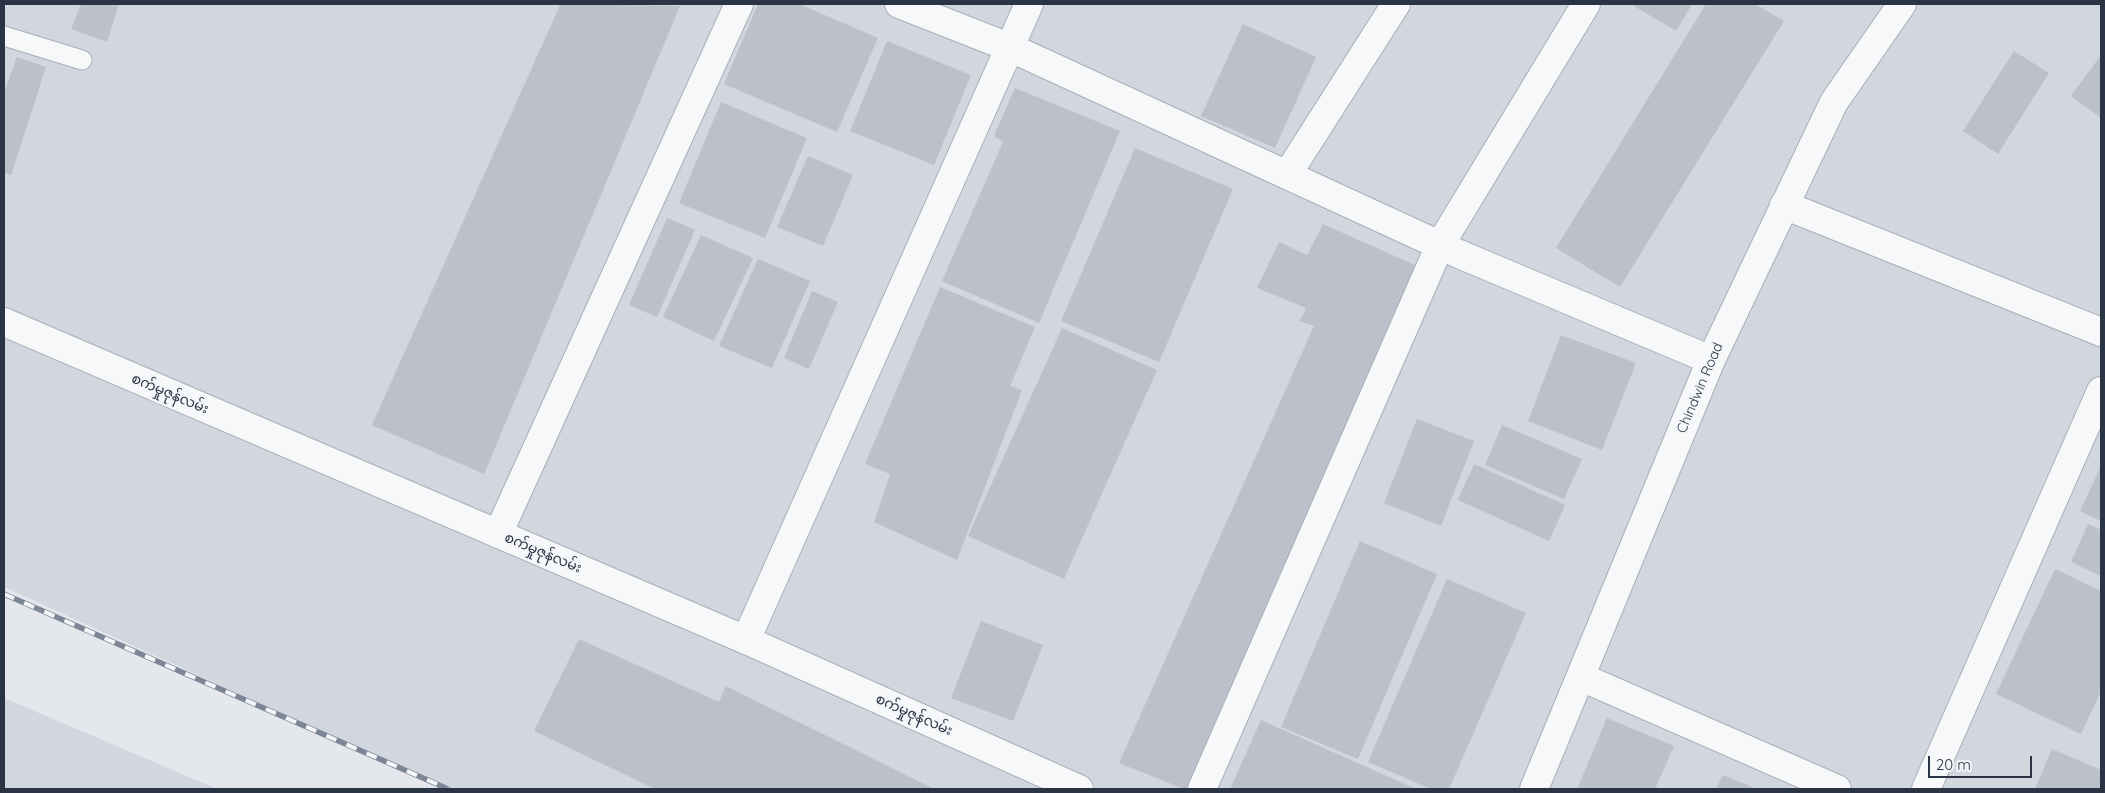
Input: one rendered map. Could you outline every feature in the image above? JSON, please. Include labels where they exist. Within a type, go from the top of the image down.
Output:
[{"type":"street","points":[[498,534],[739,4]]},
{"type":"street","points":[[899,4],[1010,48],[1440,245],[1711,360]]},
{"type":"street","points":[[746,640],[1030,4]]},
{"type":"street","points":[[1287,175],[1396,4]]},
{"type":"street","points":[[1202,789],[1440,245],[1586,4]]},
{"type":"street","name":"Chindwin Road","points":[[1534,789],[1711,360],[1834,102],[1902,4]]},
{"type":"street","points":[[1784,205],[2101,332]]},
{"type":"street","name":"စက်မှုဇုန်လမ်း","points":[[4,322],[746,640],[1079,789]]},
{"type":"street","points":[[1926,789],[2101,391]]},
{"type":"street","points":[[1581,677],[1837,789]]},
{"type":"lane","points":[[4,36],[82,60]]},
{"type":"shaded area","points":[[4,4],[2101,4],[2101,789],[448,789],[4,587]]},
{"type":"shaded area","points":[[4,698],[217,789],[4,789]]},
{"type":"building","points":[[81,4],[119,4],[107,42],[71,29]]},
{"type":"building","points":[[557,4],[680,6],[484,474],[372,425],[560,5]]},
{"type":"building","points":[[758,4],[799,4],[878,38],[837,132],[724,84]]},
{"type":"building","points":[[1635,4],[1692,4],[1676,31],[1634,6]]},
{"type":"building","points":[[1706,4],[1755,4],[1784,21],[1620,287],[1556,248]]},
{"type":"building","points":[[1243,24],[1316,57],[1275,148],[1201,116]]},
{"type":"building","points":[[887,41],[971,75],[934,165],[850,131]]},
{"type":"building","points":[[2014,51],[2049,73],[1998,154],[1963,131]]},
{"type":"building","points":[[2101,55],[2101,118],[2071,96]]},
{"type":"building","points":[[17,57],[46,67],[11,175],[4,172],[4,92]]},
{"type":"building","points":[[1015,88],[1120,131],[1039,323],[942,281],[1003,142],[994,136]]},
{"type":"building","points":[[721,102],[807,138],[765,238],[679,203]]},
{"type":"building","points":[[1135,148],[1233,189],[1159,362],[1061,321]]},
{"type":"building","points":[[808,156],[853,175],[823,246],[777,227]]},
{"type":"building","points":[[667,218],[695,230],[657,317],[629,305]]},
{"type":"building","points":[[1323,224],[1417,266],[1193,789],[1184,789],[1119,763],[1314,326],[1300,321],[1306,308],[1257,288],[1279,242],[1307,255]]},
{"type":"building","points":[[701,235],[753,258],[714,341],[663,317]]},
{"type":"building","points":[[758,259],[810,281],[772,368],[719,346]]},
{"type":"building","points":[[940,287],[1035,327],[1010,386],[1022,390],[957,560],[874,522],[890,474],[865,464]]},
{"type":"building","points":[[812,291],[838,302],[809,369],[784,358]]},
{"type":"building","points":[[1062,328],[1157,370],[1064,579],[968,536]]},
{"type":"building","points":[[1561,335],[1636,363],[1602,450],[1528,421]]},
{"type":"building","points":[[1417,419],[1474,441],[1441,526],[1384,503]]},
{"type":"building","points":[[1502,425],[1582,459],[1564,499],[1485,465]]},
{"type":"building","points":[[1474,464],[1565,505],[1549,541],[1458,500]]},
{"type":"building","points":[[2101,466],[2101,521],[2080,511]]},
{"type":"building","points":[[2088,524],[2101,530],[2101,576],[2071,562]]},
{"type":"building","points":[[1360,541],[1437,574],[1358,759],[1281,727]]},
{"type":"building","points":[[2055,569],[2101,591],[2101,691],[2081,734],[1996,694]]},
{"type":"building","points":[[1447,579],[1526,613],[1449,789],[1431,789],[1368,762]]},
{"type":"building","points":[[981,621],[1043,645],[1013,721],[951,698]]},
{"type":"building","points":[[579,639],[719,702],[726,686],[934,789],[655,789],[534,731]]},
{"type":"building","points":[[1607,718],[1674,746],[1655,789],[1577,789]]},
{"type":"building","points":[[1261,720],[1416,789],[1230,789]]},
{"type":"building","points":[[2052,749],[2101,770],[2101,789],[2035,789]]},
{"type":"building","points":[[1723,775],[1757,789],[1716,789]]},
{"type":"railway","points":[[4,594],[448,789]]}]
